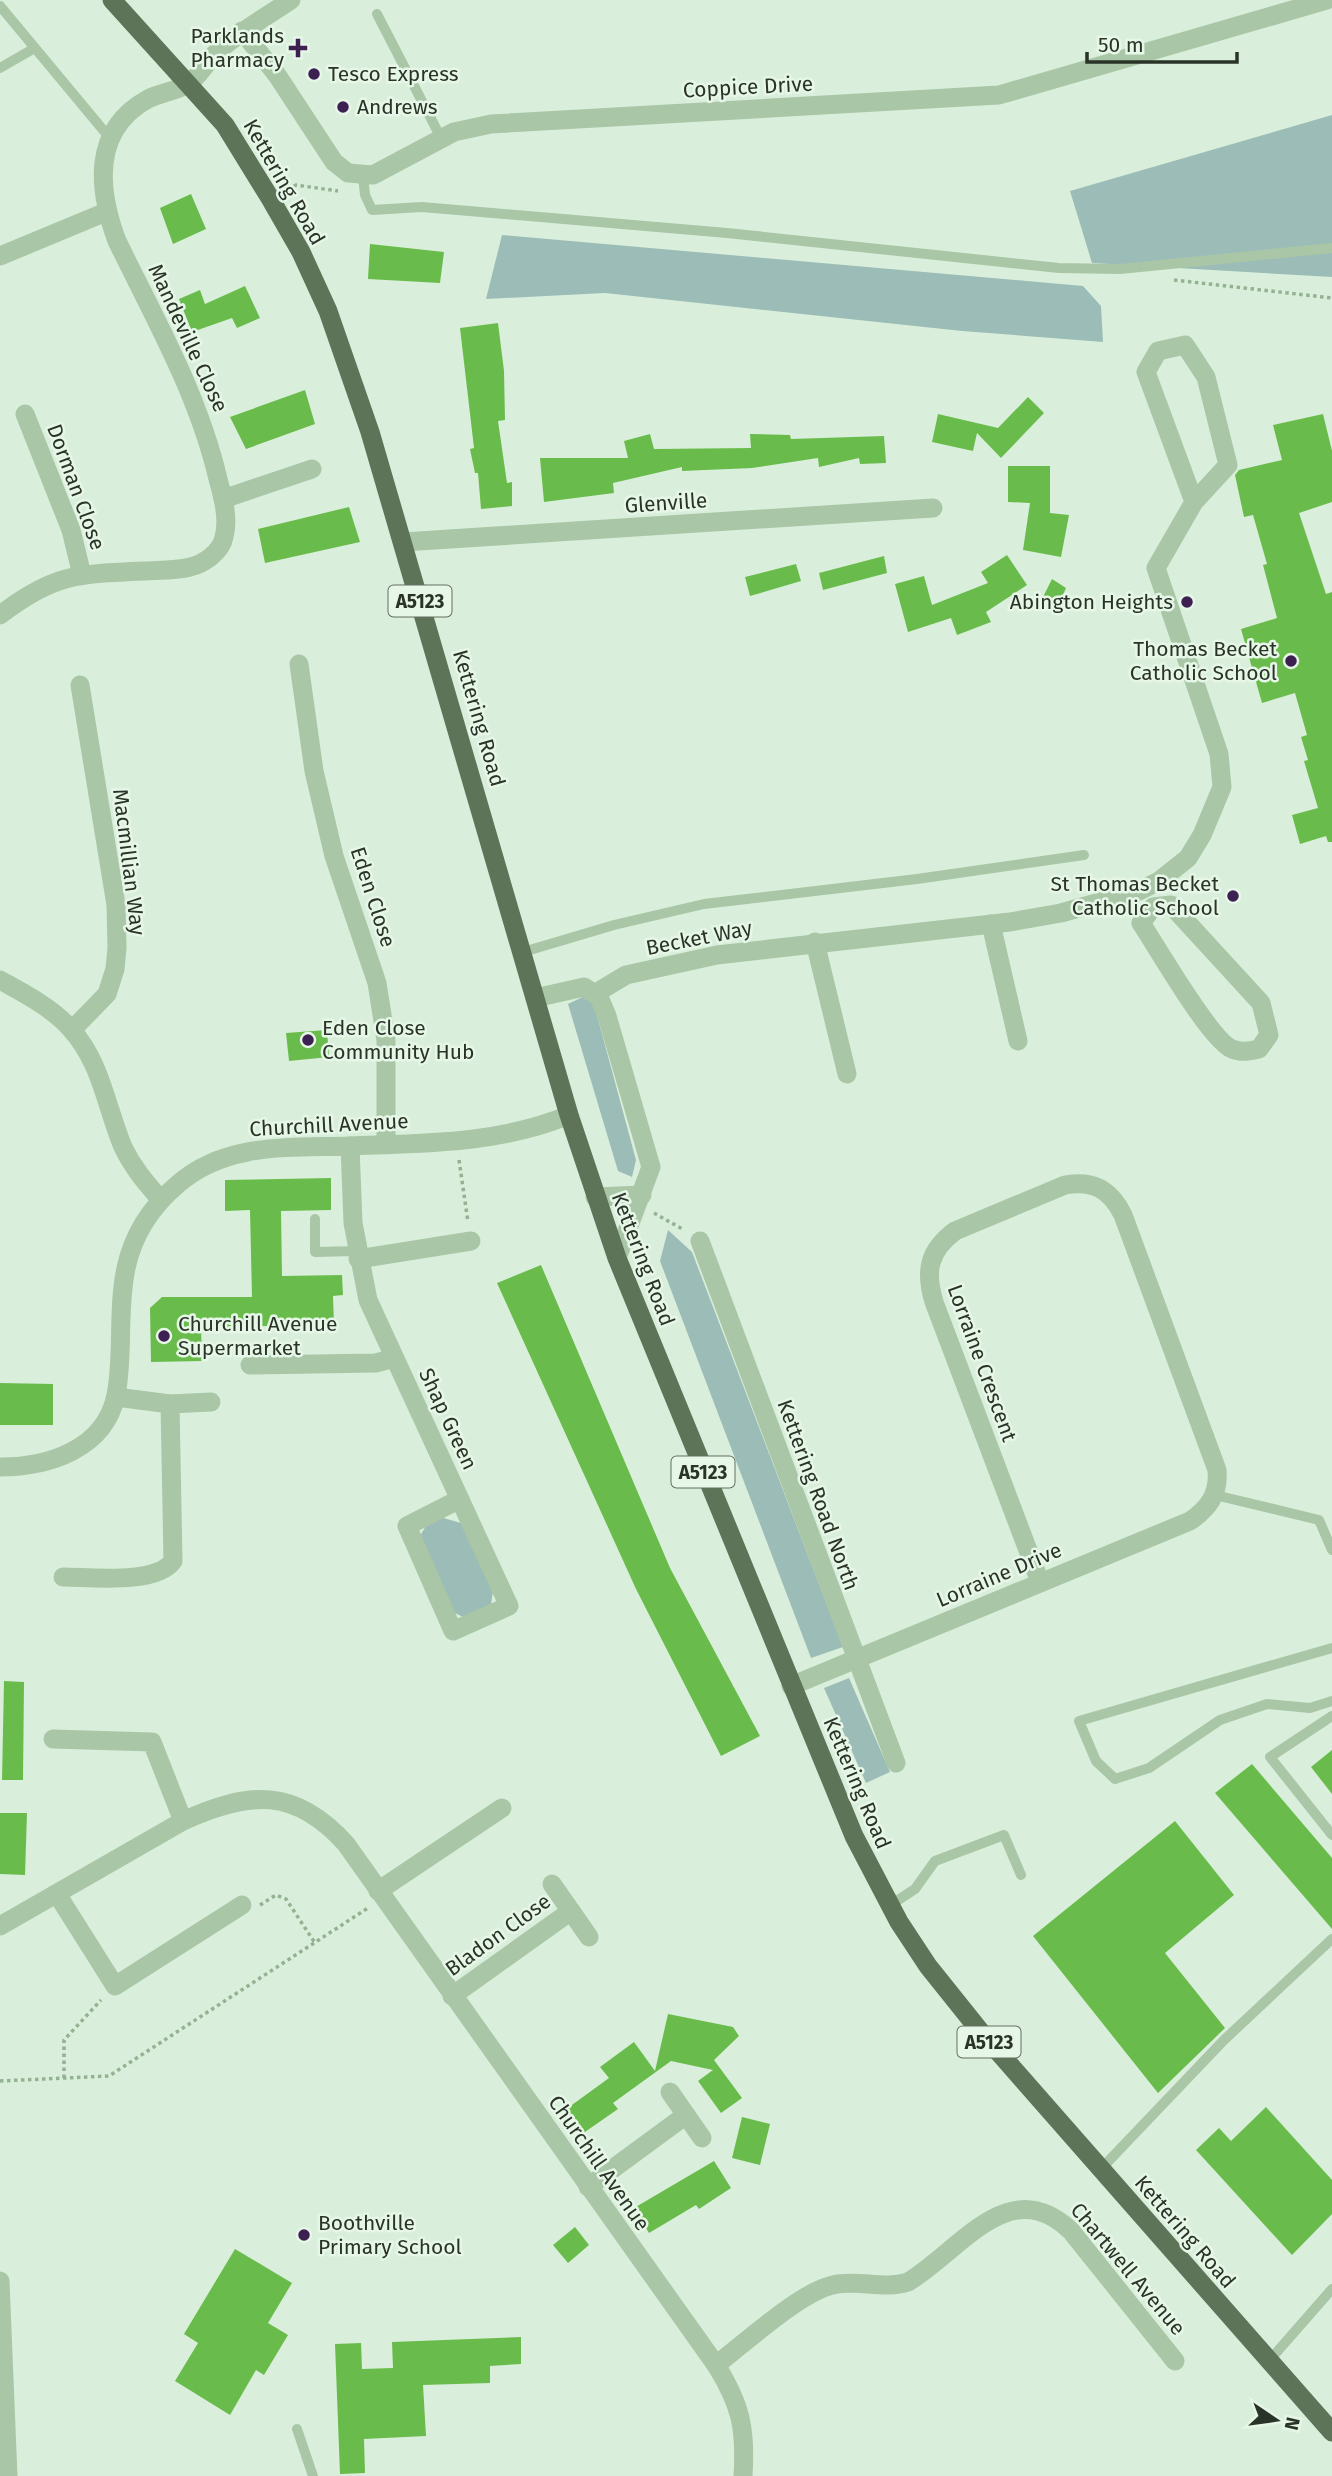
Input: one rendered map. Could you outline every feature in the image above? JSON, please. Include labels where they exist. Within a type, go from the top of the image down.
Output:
[{"type":"main road","name":"Kettering Road","points":[[112,0],[225,125],[301,252],[328,311],[370,432],[595,1197],[617,1258],[791,1686],[855,1836],[889,1906],[928,1966],[962,2010],[1332,2432]]},
{"type":"street","points":[[109,137],[125,117],[147,100],[189,83],[214,54],[242,31],[292,0]]},
{"type":"street","name":"Coppice Drive","points":[[364,185],[441,138],[469,128],[491,124],[999,95],[1327,0]]},
{"type":"street","points":[[242,31],[277,75],[334,162],[364,185]]},
{"type":"street","name":"Mandeville Close","points":[[0,615],[35,590],[82,575],[175,569],[201,564],[220,547],[224,538],[223,499],[202,417],[106,212],[101,178],[109,137]]},
{"type":"street","points":[[0,256],[106,212]]},
{"type":"street","name":"Becket Way","points":[[596,993],[617,979],[658,967],[717,955],[991,924],[1061,913],[1139,891],[1159,881],[1188,858],[1202,835],[1222,787],[1219,754],[1156,568],[1194,502],[1228,464],[1206,377],[1185,345],[1158,351],[1146,372],[1194,502]]},
{"type":"street","name":"Dorman Close","points":[[25,414],[71,530],[82,575]]},
{"type":"street","points":[[223,499],[312,469]]},
{"type":"street","name":"Glenville","points":[[403,542],[933,508]]},
{"type":"street","name":"Eden Close","points":[[299,664],[314,771],[334,856],[377,983],[386,1040],[386,1144]]},
{"type":"street","name":"Macmillian Way","points":[[72,1030],[107,994],[115,970],[117,948],[116,905],[80,685]]},
{"type":"street","points":[[1139,891],[1153,907]]},
{"type":"street","points":[[1171,905],[1261,1003],[1269,1035],[1259,1049],[1245,1052],[1231,1049],[1214,1033],[1141,923],[1153,907],[1171,905]]},
{"type":"street","points":[[991,924],[1018,1041]]},
{"type":"street","points":[[815,943],[847,1074]]},
{"type":"street","points":[[0,980],[42,1004],[72,1030],[93,1062],[105,1087],[123,1147],[137,1173],[161,1200]]},
{"type":"street","points":[[535,998],[577,986],[596,993],[607,1016],[650,1160],[650,1175],[617,1258]]},
{"type":"street","name":"Churchill Avenue","points":[[0,1467],[38,1465],[74,1451],[101,1426],[116,1397],[126,1267],[145,1221],[161,1200],[196,1171],[241,1152],[456,1141],[522,1133],[569,1115]]},
{"type":"street","name":"Shap Green","points":[[350,1146],[357,1255],[368,1300],[394,1358],[460,1499],[509,1606],[453,1631],[407,1526],[460,1499]]},
{"type":"street","name":"Lorraine Crescent","points":[[1040,1582],[928,1281],[928,1266],[934,1251],[954,1231],[1065,1185],[1080,1182],[1096,1184],[1107,1192],[1123,1214],[1212,1457],[1218,1482],[1215,1495]]},
{"type":"street","points":[[595,1197],[643,1192]]},
{"type":"street","points":[[357,1255],[471,1241]]},
{"type":"street","name":"Kettering Road North","points":[[700,1241],[855,1661],[896,1763]]},
{"type":"street","name":"Shap Green","points":[[250,1365],[376,1363],[394,1358]]},
{"type":"street","points":[[116,1397],[170,1404],[211,1402]]},
{"type":"street","points":[[63,1577],[154,1575],[168,1568],[173,1562],[170,1404]]},
{"type":"street","name":"Lorraine Drive","points":[[791,1686],[1190,1521],[1205,1511],[1215,1495]]},
{"type":"street","points":[[54,1739],[152,1742],[183,1821]]},
{"type":"street","name":"Churchill Avenue","points":[[0,1926],[183,1821],[235,1801],[271,1799],[289,1803],[319,1817],[333,1830],[381,1894],[587,2188],[716,2365],[739,2407],[744,2430],[743,2476]]},
{"type":"street","points":[[381,1894],[502,1808]]},
{"type":"street","name":"Bladon Close","points":[[552,1884],[589,1937]]},
{"type":"street","points":[[57,1894],[115,1986],[242,1905]]},
{"type":"street","name":"Bladon Close","points":[[452,1996],[571,1911]]},
{"type":"street","points":[[670,2092],[702,2138]]},
{"type":"street","points":[[587,2188],[686,2115]]},
{"type":"street","name":"Chartwell Avenue","points":[[716,2365],[812,2293],[846,2283],[881,2286],[908,2282],[984,2223],[1004,2213],[1030,2208],[1052,2214],[1071,2231],[1175,2361]]},
{"type":"street","points":[[0,2281],[8,2476]]},
{"type":"lane","points":[[0,6],[33,49],[109,137]]},
{"type":"lane","points":[[377,14],[441,138]]},
{"type":"lane","points":[[0,68],[33,49]]},
{"type":"lane","points":[[364,185],[372,210],[422,207],[727,233],[1059,268],[1120,269],[1332,248]]},
{"type":"lane","points":[[523,952],[614,925],[704,904],[917,880],[1084,855]]},
{"type":"lane","points":[[315,1219],[315,1252],[357,1255]]},
{"type":"lane","points":[[1215,1495],[1319,1520],[1332,1550]]},
{"type":"lane","points":[[1332,1648],[1079,1721],[1096,1761],[1115,1779],[1149,1768],[1220,1720],[1267,1704],[1310,1708],[1332,1701]]},
{"type":"lane","points":[[1332,1716],[1270,1757],[1332,1835]]},
{"type":"lane","points":[[889,1906],[915,1889],[935,1861],[1004,1835],[1021,1875]]},
{"type":"lane","points":[[1100,2170],[1224,2040],[1332,1939]]},
{"type":"lane","points":[[1269,2361],[1332,2289]]},
{"type":"lane","points":[[297,2429],[313,2476]]},
{"type":"path","points":[[270,198],[296,185],[364,185]]},
{"type":"path","points":[[456,1141],[471,1241]]},
{"type":"path","points":[[643,1192],[651,1212],[700,1241]]},
{"type":"path","points":[[0,2081],[109,2076],[315,1943],[381,1894]]},
{"type":"path","points":[[242,1905],[256,1908],[276,1895],[286,1899],[315,1943]]},
{"type":"path","points":[[64,2078],[64,2040],[115,1986]]},
{"type":"shaded area","points":[[1332,115],[1332,277],[1092,263],[1070,191]]},
{"type":"shaded area","points":[[502,235],[1083,286],[1101,306],[1103,342],[962,331],[605,293],[486,299]]},
{"type":"shaded area","points":[[591,993],[636,1160],[632,1177],[618,1171],[568,1004]]},
{"type":"shaded area","points":[[668,1230],[692,1252],[843,1647],[811,1658],[660,1261]]},
{"type":"shaded area","points":[[440,1517],[461,1523],[493,1591],[491,1605],[465,1618],[451,1611],[420,1536],[427,1524]]},
{"type":"shaded area","points":[[849,1678],[890,1772],[866,1783],[824,1688]]},
{"type":"building","points":[[191,194],[206,229],[173,244],[160,208]]},
{"type":"building","points":[[370,244],[444,252],[440,283],[368,279]]},
{"type":"building","points":[[245,286],[260,318],[237,328],[232,318],[192,332],[179,299],[200,290],[205,304]]},
{"type":"building","points":[[498,323],[504,371],[505,420],[498,421],[507,483],[512,482],[512,506],[481,509],[478,473],[475,473],[470,449],[474,448],[460,328]]},
{"type":"building","points":[[305,390],[315,424],[246,449],[230,417]]},
{"type":"building","points":[[1028,397],[1044,413],[1001,458],[977,433],[973,451],[932,442],[938,414],[998,428]]},
{"type":"building","name":"Thomas Becket Catholic School","points":[[1323,414],[1332,451],[1332,502],[1299,513],[1326,594],[1332,592],[1332,842],[1328,842],[1326,836],[1300,844],[1292,815],[1318,808],[1304,761],[1308,760],[1301,737],[1307,735],[1295,693],[1262,703],[1241,629],[1277,618],[1263,565],[1267,564],[1253,515],[1244,517],[1235,475],[1239,470],[1282,460],[1273,425]]},
{"type":"building","points":[[650,434],[654,449],[751,448],[750,434],[790,435],[791,439],[884,436],[886,463],[860,464],[859,458],[819,467],[818,458],[752,468],[682,471],[682,467],[613,483],[614,493],[544,502],[540,458],[628,458],[624,441]]},
{"type":"building","points":[[1008,466],[1050,466],[1050,513],[1069,515],[1061,557],[1023,550],[1030,503],[1008,502]]},
{"type":"building","points":[[349,507],[360,542],[265,563],[258,529]]},
{"type":"building","points":[[1007,555],[1027,585],[986,612],[991,622],[957,635],[951,618],[908,632],[895,584],[924,576],[932,605],[988,583],[981,572]]},
{"type":"building","points":[[884,556],[887,573],[823,590],[819,573]]},
{"type":"building","points":[[796,564],[801,581],[750,596],[745,577]]},
{"type":"building","points":[[1052,579],[1066,588],[1059,604],[1043,597]]},
{"type":"building","name":"Eden Close Community Hub","points":[[327,1030],[329,1057],[289,1061],[286,1033]]},
{"type":"building","points":[[331,1178],[331,1210],[281,1211],[282,1276],[342,1275],[343,1295],[333,1296],[334,1325],[201,1327],[202,1361],[151,1362],[150,1308],[162,1297],[252,1297],[250,1210],[225,1211],[225,1180]]},
{"type":"building","points":[[541,1265],[670,1568],[760,1736],[721,1756],[636,1589],[497,1283]]},
{"type":"building","points":[[0,1383],[53,1384],[53,1425],[0,1425]]},
{"type":"building","points":[[4,1681],[24,1682],[23,1780],[2,1780]]},
{"type":"building","points":[[1332,1750],[1332,1794],[1311,1767]]},
{"type":"building","points":[[1252,1764],[1332,1858],[1332,1929],[1215,1793]]},
{"type":"building","points":[[0,1813],[27,1813],[25,1875],[0,1874]]},
{"type":"building","points":[[1175,1821],[1234,1895],[1165,1953],[1225,2028],[1158,2093],[1033,1936]]},
{"type":"building","points":[[668,2014],[733,2027],[739,2036],[714,2060],[742,2098],[721,2113],[698,2081],[713,2070],[671,2061],[613,2103],[618,2109],[582,2134],[565,2110],[609,2078],[600,2067],[634,2042],[655,2071]]},
{"type":"building","points":[[1266,2107],[1332,2180],[1332,2214],[1292,2255],[1196,2150],[1219,2128],[1231,2141]]},
{"type":"building","points":[[742,2117],[770,2124],[760,2165],[732,2158]]},
{"type":"building","points":[[714,2161],[731,2188],[699,2209],[696,2205],[649,2233],[634,2208]]},
{"type":"building","points":[[575,2227],[589,2245],[568,2263],[553,2245]]},
{"type":"building","points":[[235,2249],[292,2283],[268,2323],[288,2335],[264,2375],[256,2370],[230,2415],[175,2381],[198,2343],[184,2334]]},
{"type":"building","points":[[521,2337],[521,2364],[490,2366],[490,2383],[423,2385],[426,2436],[364,2439],[365,2473],[340,2474],[335,2344],[361,2343],[362,2369],[393,2368],[392,2342]]},
{"type":"place","name":"Parklands Pharmacy","points":[[298,48]]},
{"type":"place","name":"Tesco Express","points":[[314,74]]},
{"type":"place","name":"Andrews","points":[[343,107]]},
{"type":"place","name":"Abington Heights","points":[[1187,602]]},
{"type":"place","name":"Thomas Becket Catholic School","points":[[1291,661]]},
{"type":"place","name":"St Thomas Becket Catholic School","points":[[1233,896]]},
{"type":"place","name":"Eden Close Community Hub","points":[[308,1040]]},
{"type":"place","name":"Churchill Avenue Supermarket","points":[[164,1336]]},
{"type":"place","name":"Boothville Primary School","points":[[304,2235]]}]
